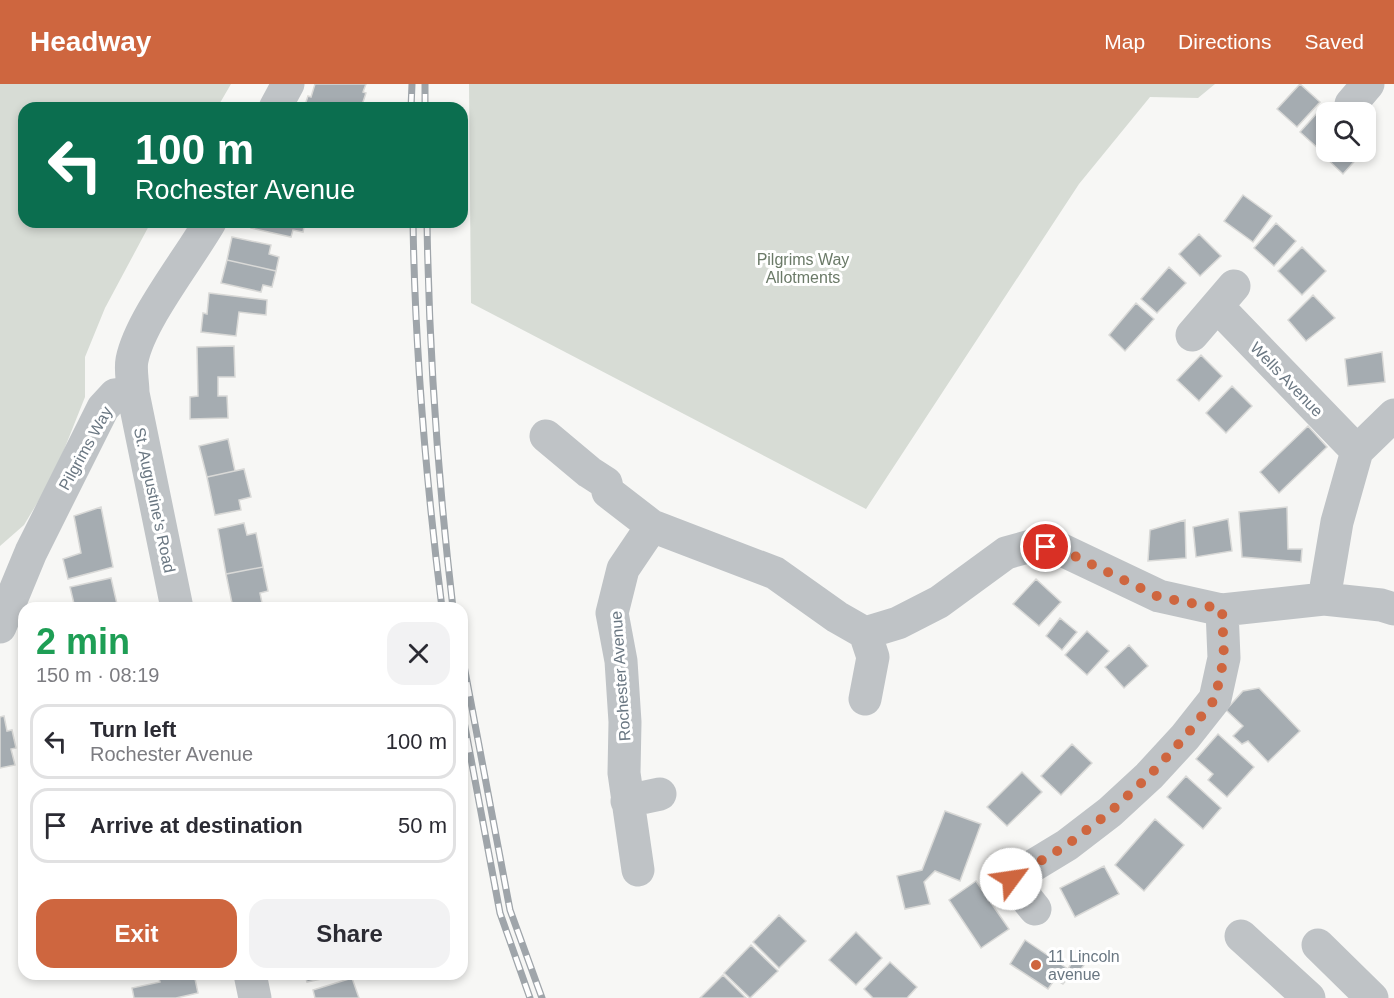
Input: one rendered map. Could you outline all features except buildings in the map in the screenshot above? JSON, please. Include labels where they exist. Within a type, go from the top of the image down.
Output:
[{"type":"street","points":[[278,102],[288,84]]},
{"type":"street","points":[[1384,84],[1394,93]]},
{"type":"street","points":[[133,393],[132,361],[140,336],[206,228]]},
{"type":"street","name":"Wells Avenue","points":[[1192,335],[1226,296],[1357,451]]},
{"type":"street","name":"St. Augustine's Road","points":[[133,393],[176,602]]},
{"type":"street","name":"Pilgrims Way","points":[[1,622],[31,552],[103,408],[115,395],[133,393]]},
{"type":"street","points":[[1324,599],[1337,522],[1357,451],[1394,415]]},
{"type":"street","points":[[546,436],[589,472],[606,483],[608,492],[652,526],[775,573],[837,617],[865,633],[873,657],[865,699]]},
{"type":"street","name":"Rochester Avenue","points":[[638,870],[624,773],[625,722],[621,661],[612,614],[623,569],[652,526]]},
{"type":"street","points":[[865,633],[898,623],[939,602],[1006,553],[1031,546],[1060,549],[1159,597],[1222,609],[1324,599],[1381,605],[1394,609]]},
{"type":"street","points":[[1035,909],[1011,879],[1067,845],[1110,812],[1185,737],[1215,699],[1224,658],[1222,609]]},
{"type":"street","points":[[627,801],[660,794]]},
{"type":"street","points":[[1241,936],[1309,998]]},
{"type":"street","points":[[1318,945],[1372,998]]},
{"type":"street","points":[[251,980],[255,998]]},
{"type":"green space","points":[[0,84],[231,84],[220,102],[18,102],[18,228],[148,228],[105,308],[85,357],[85,397],[54,475],[24,525],[0,546]]},
{"type":"green space","name":"Pilgrims Way Allotments","points":[[469,84],[1215,84],[1198,98],[1150,97],[1079,184],[866,509],[471,303]]},
{"type":"railway","points":[[411,102],[412,84]]},
{"type":"railway","points":[[425,84],[425,102]]},
{"type":"railway","points":[[413,228],[422,415],[441,602]]},
{"type":"railway","points":[[427,228],[435,415],[452,602]]},
{"type":"railway","points":[[468,687],[510,910],[542,998]]},
{"type":"railway","points":[[468,743],[500,913],[530,998]]},
{"type":"place","name":"11 Lincoln avenue","points":[[1036,965]]},
{"type":"route","points":[[1011,879],[1067,845],[1110,812],[1149,776],[1185,737],[1215,699],[1224,658],[1222,609],[1159,597],[1060,549],[1046,547]]}]
